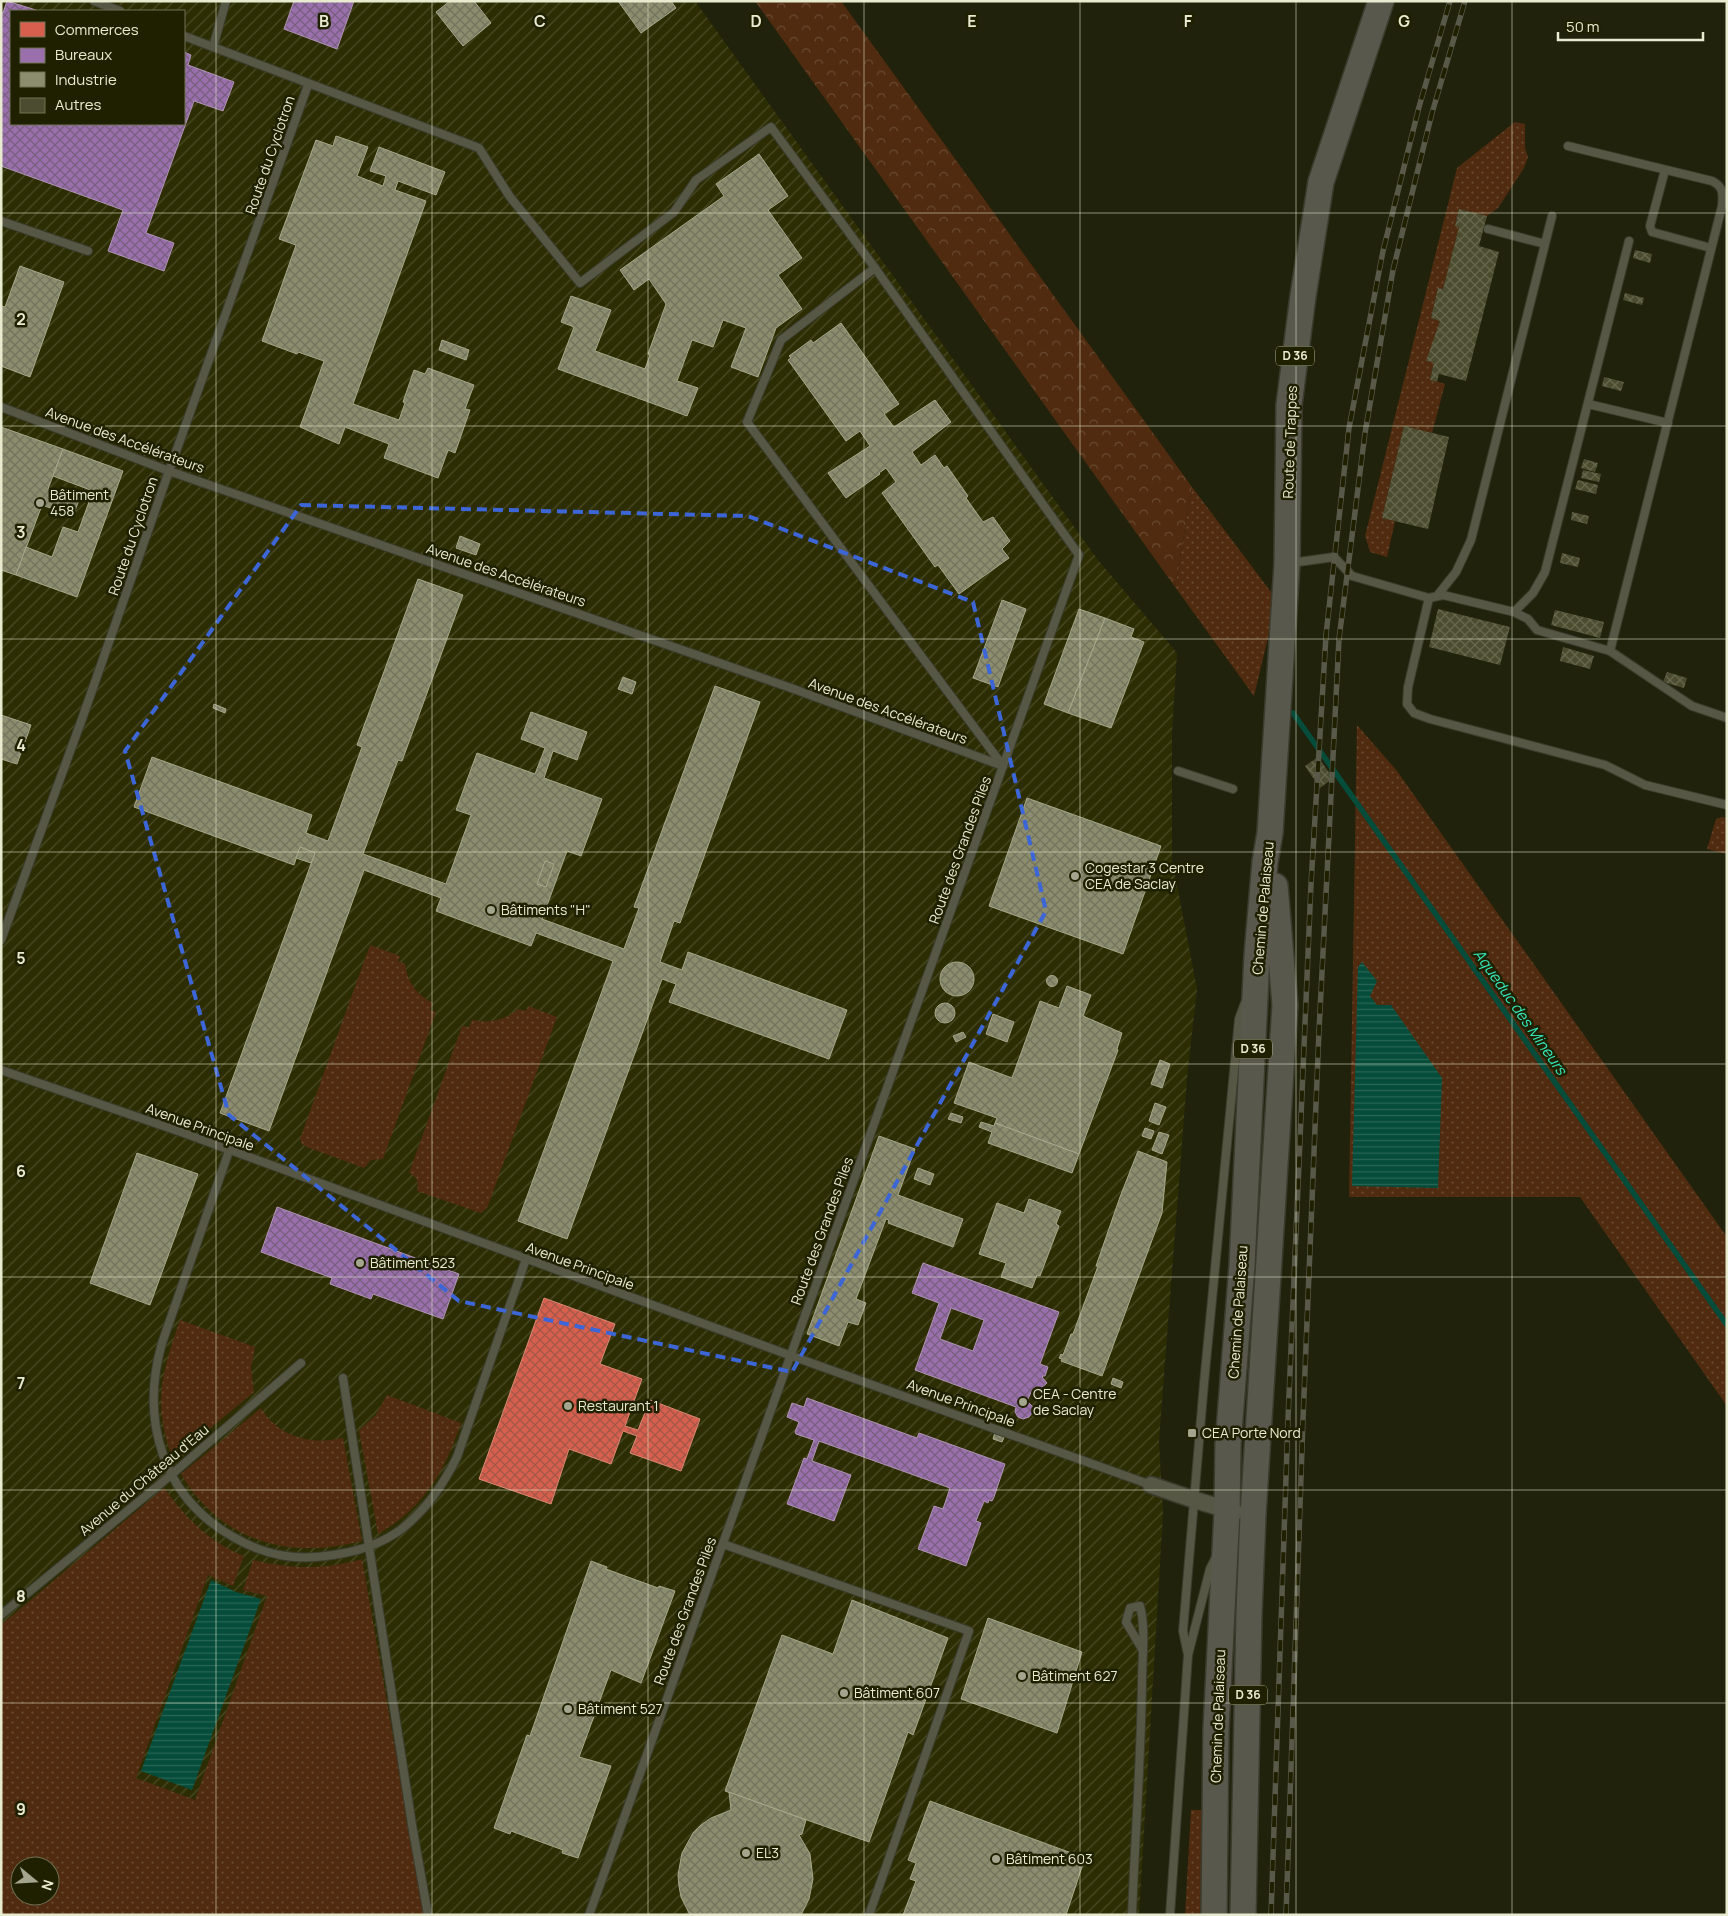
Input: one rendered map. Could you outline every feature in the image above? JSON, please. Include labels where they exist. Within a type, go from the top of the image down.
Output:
[{"type":"main road","name":"Route de Trappes","points":[[1270,833],[1287,564],[1289,405],[1303,296],[1321,182],[1381,1]]},
{"type":"main road","name":"Chemin de Palaiseau","points":[[1243,1915],[1249,1614],[1228,1444],[1242,1265],[1257,968],[1265,862],[1270,833]]},
{"type":"main road","name":"Chemin de Palaiseau","points":[[1214,1915],[1216,1729],[1237,1527],[1285,1005],[1270,833]]},
{"type":"street","points":[[1151,1485],[1194,1500],[1237,1527]]},
{"type":"lane","points":[[94,1],[117,10]]},
{"type":"lane","points":[[213,47],[226,1]]},
{"type":"lane","points":[[185,36],[308,85],[479,148],[510,197],[580,283],[674,212],[696,180],[772,127],[875,268],[781,340],[747,422],[1004,766]]},
{"type":"lane","name":"Route du Cyclotron","points":[[1,940],[82,719],[308,85]]},
{"type":"lane","points":[[1568,146],[1712,181],[1719,185],[1723,193],[1722,206],[1610,651]]},
{"type":"lane","points":[[1665,170],[1650,226],[1652,232],[1711,248]]},
{"type":"lane","points":[[1552,216],[1471,540],[1456,572],[1433,597],[1408,687],[1407,704],[1414,713],[1430,719],[1605,765],[1645,785],[1727,805]]},
{"type":"lane","points":[[1,221],[88,251]]},
{"type":"lane","points":[[1488,229],[1545,244]]},
{"type":"lane","points":[[1514,612],[1533,593],[1545,572],[1629,241]]},
{"type":"lane","name":"Route des Grandes Piles","points":[[588,1915],[1079,555],[875,268]]},
{"type":"lane","points":[[1588,404],[1668,423]]},
{"type":"lane","name":"Avenue des Accélérateurs","points":[[1,407],[169,471],[791,688],[1004,766]]},
{"type":"lane","points":[[1287,564],[1334,556],[1352,576],[1433,597],[1443,594],[1514,612],[1528,619],[1537,630],[1610,651],[1692,706],[1726,716]]},
{"type":"lane","points":[[1178,771],[1233,788]]},
{"type":"lane","points":[[1188,1655],[1183,1631],[1239,1019],[1257,968]]},
{"type":"lane","name":"Avenue Principale","points":[[1,1070],[181,1132],[789,1355],[1151,1485]]},
{"type":"lane","points":[[229,1151],[162,1343],[154,1376],[153,1392],[157,1436],[171,1475],[182,1493],[195,1509],[211,1523],[255,1548],[290,1557],[313,1559],[348,1553],[371,1546],[411,1522],[444,1482],[457,1458],[526,1259]]},
{"type":"lane","name":"Avenue du Château d'Eau","points":[[1,1615],[171,1475],[301,1363]]},
{"type":"lane","points":[[343,1378],[371,1546],[412,1825],[428,1915]]},
{"type":"lane","points":[[1170,1915],[1188,1655],[1210,1569],[1237,1527]]},
{"type":"lane","points":[[723,1544],[969,1631],[869,1915]]},
{"type":"lane","points":[[1132,1915],[1142,1725],[1144,1619],[1140,1606],[1130,1608],[1126,1622],[1142,1649]]},
{"type":"highlighted area","points":[[301,505],[748,516],[973,602],[1046,911],[792,1372],[459,1301],[229,1115],[125,751]]},
{"type":"shaded area","points":[[1,1],[695,1],[1098,560],[1177,653],[1172,731],[1172,859],[1197,989],[1187,1078],[1159,1440],[1163,1513],[1139,1915],[1,1915]]},
{"type":"shaded area","points":[[1362,962],[1377,981],[1370,996],[1377,1005],[1391,1005],[1442,1078],[1438,1188],[1352,1186],[1358,967]]},
{"type":"shaded area","points":[[211,1580],[236,1592],[261,1599],[192,1790],[141,1771]]},
{"type":"green space","points":[[755,1],[841,1],[1192,487],[1175,587]]},
{"type":"green space","points":[[1515,122],[1525,124],[1525,148],[1528,157],[1524,168],[1498,208],[1487,216],[1459,209],[1455,226],[1459,227],[1443,289],[1438,288],[1431,318],[1440,321],[1427,361],[1434,362],[1430,379],[1445,384],[1432,433],[1404,426],[1382,518],[1395,521],[1387,557],[1370,552],[1365,536],[1457,168]]},
{"type":"green space","points":[[1192,487],[1277,600],[1254,696],[1175,587]]},
{"type":"green space","points":[[1357,725],[1397,771],[1727,1237],[1727,1406],[1580,1197],[1349,1197]]},
{"type":"green space","points":[[1727,818],[1727,854],[1707,849],[1716,819]]},
{"type":"green space","points":[[370,945],[400,956],[398,961],[405,964],[408,977],[414,987],[422,996],[433,1003],[430,1010],[436,1012],[383,1159],[371,1160],[364,1168],[307,1147],[302,1144],[300,1139]]},
{"type":"green space","points":[[528,1006],[557,1017],[487,1208],[481,1213],[417,1191],[417,1180],[409,1173],[462,1026],[469,1027],[472,1020],[491,1021],[502,1019],[518,1009],[526,1011]]},
{"type":"green space","points":[[180,1320],[255,1347],[251,1367],[254,1392],[173,1459],[163,1421],[161,1405],[164,1372]]},
{"type":"green space","points":[[387,1395],[461,1423],[440,1473],[431,1487],[408,1512],[378,1534],[359,1430],[375,1416]]},
{"type":"green space","points":[[261,1408],[277,1426],[297,1437],[320,1440],[343,1438],[362,1541],[309,1548],[283,1546],[259,1540],[237,1530],[216,1516],[197,1497],[181,1474]]},
{"type":"green space","points":[[164,1488],[199,1528],[220,1544],[244,1556],[233,1586],[208,1575],[136,1778],[195,1800],[267,1596],[243,1590],[253,1560],[295,1567],[320,1567],[362,1559],[424,1915],[1,1915],[1,1625]]},
{"type":"green space","points":[[1191,1810],[1203,1810],[1202,1915],[1185,1915]]},
{"type":"building: Commerces","points":[[544,1298],[615,1324],[600,1364],[642,1379],[625,1426],[638,1430],[650,1400],[700,1419],[681,1471],[630,1453],[637,1436],[623,1431],[611,1464],[569,1449],[551,1504],[479,1479]]},
{"type":"building: Bureaux","points":[[7,1],[36,10],[10,10],[10,125],[185,125],[185,52],[191,55],[188,65],[234,82],[223,111],[194,101],[146,233],[174,243],[164,271],[108,251],[123,210],[1,166],[1,12],[3,13]]},
{"type":"building: Bureaux","points":[[294,1],[354,1],[337,49],[284,29]]},
{"type":"building: Bureaux","name":"Bâtiment 523","points":[[277,1207],[459,1274],[443,1319],[373,1294],[371,1299],[330,1284],[332,1278],[261,1252]]},
{"type":"building: Bureaux","points":[[923,1263],[1059,1312],[1040,1364],[1048,1367],[1045,1376],[1042,1377],[1047,1383],[1038,1391],[1035,1387],[1032,1390],[1027,1401],[1033,1407],[1033,1412],[1029,1417],[1023,1419],[1018,1417],[1015,1412],[1016,1407],[915,1370],[939,1303],[912,1293]],"holes":[[[951,1308],[984,1320],[973,1351],[940,1339]]]},
{"type":"building: Bureaux","points":[[807,1398],[917,1438],[919,1433],[1005,1464],[992,1501],[989,1500],[988,1503],[984,1501],[976,1521],[981,1523],[966,1566],[918,1549],[934,1506],[943,1509],[950,1488],[819,1441],[812,1461],[851,1475],[834,1521],[787,1504],[804,1458],[807,1459],[814,1440],[796,1434],[799,1422],[787,1417],[792,1403],[804,1407]]},
{"type":"building: Industrie","points":[[450,1],[474,1],[491,23],[463,46],[436,12]]},
{"type":"building: Industrie","points":[[618,1],[671,1],[676,8],[641,33]]},
{"type":"building: Industrie","points":[[336,136],[368,147],[357,176],[383,186],[386,176],[370,171],[379,147],[445,172],[436,195],[398,181],[395,190],[426,201],[353,404],[399,420],[414,370],[425,374],[428,368],[474,385],[465,409],[470,410],[455,453],[448,450],[438,478],[384,458],[389,444],[345,427],[339,444],[300,427],[324,361],[298,352],[297,354],[262,341],[296,245],[279,239],[316,140],[333,146]]},
{"type":"building: Industrie","points":[[759,154],[788,196],[768,210],[802,258],[778,275],[802,309],[776,328],[758,377],[731,367],[746,328],[723,320],[713,347],[692,340],[677,381],[698,388],[687,416],[558,369],[574,327],[561,322],[571,296],[611,310],[595,351],[645,369],[650,355],[648,354],[666,304],[649,279],[634,290],[620,270],[724,196],[716,184]]},
{"type":"building: Industrie","points":[[20,266],[64,282],[30,377],[1,366],[1,306],[5,307]]},
{"type":"building: Industrie","points":[[841,323],[899,404],[884,414],[894,427],[935,400],[951,422],[912,452],[921,465],[935,455],[944,468],[947,466],[983,522],[993,517],[1010,541],[1002,549],[1009,558],[959,594],[938,565],[935,567],[882,493],[896,482],[886,468],[846,498],[828,473],[870,446],[860,431],[846,441],[788,360],[791,358],[789,356],[811,340],[813,343]]},
{"type":"building: Industrie","points":[[442,340],[469,350],[466,360],[439,350]]},
{"type":"building: Industrie","name":"Bâtiment 458","points":[[1,427],[63,449],[48,489],[79,500],[73,516],[42,505],[16,575],[1,570]]},
{"type":"building: Industrie","points":[[63,449],[123,471],[77,597],[16,575],[26,547],[52,557],[63,527],[78,532],[93,491],[53,476]]},
{"type":"building: Industrie","points":[[460,536],[480,544],[476,555],[456,548]]},
{"type":"building: Industrie","name":"Bâtiments \"H\"","points":[[418,579],[463,595],[402,761],[398,760],[363,854],[446,884],[471,815],[456,810],[477,753],[535,774],[545,748],[521,739],[531,712],[587,732],[577,760],[553,751],[544,778],[602,799],[581,856],[567,851],[542,919],[624,949],[639,908],[634,907],[715,686],[760,702],[680,923],[674,921],[660,962],[682,970],[688,952],[847,1010],[829,1059],[669,1002],[676,984],[662,979],[567,1239],[518,1221],[613,961],[536,933],[531,946],[436,911],[441,898],[364,870],[269,1131],[220,1113],[315,853],[300,847],[294,865],[134,807],[152,757],[312,815],[306,833],[328,841],[362,747],[357,745]]},
{"type":"building: Industrie","points":[[1002,600],[1026,609],[998,687],[973,678]]},
{"type":"building: Industrie","points":[[1079,609],[1105,618],[1068,713],[1044,704]]},
{"type":"building: Industrie","points":[[1105,618],[1134,629],[1131,637],[1144,642],[1111,728],[1068,713]]},
{"type":"building: Industrie","points":[[623,677],[636,682],[632,694],[618,689]]},
{"type":"building: Industrie","points":[[214,704],[226,709],[225,713],[213,708]]},
{"type":"building: Industrie","points":[[1,715],[31,725],[17,764],[1,759]]},
{"type":"building: Industrie","name":"Cogestar 3 Centre CEA de Saclay","points":[[1027,798],[1161,846],[1123,954],[989,906]]},
{"type":"building: Industrie","points":[[300,847],[315,853],[311,863],[296,858]]},
{"type":"building: Industrie","points":[[545,861],[554,864],[546,887],[537,884]]},
{"type":"building: Industrie","points":[[957,962],[969,967],[974,979],[969,991],[957,996],[945,991],[940,979],[945,967]]},
{"type":"building: Industrie","points":[[1052,975],[1058,981],[1052,987],[1046,981]]},
{"type":"building: Industrie","points":[[1067,986],[1091,995],[1083,1016],[1122,1033],[1118,1050],[1079,1154],[995,1123],[997,1118],[954,1103],[969,1062],[1012,1078],[1040,1001],[1059,1008]]},
{"type":"building: Industrie","points":[[945,1003],[952,1006],[955,1013],[952,1020],[945,1023],[938,1020],[935,1013],[938,1006]]},
{"type":"building: Industrie","points":[[993,1014],[1014,1022],[1007,1042],[986,1034]]},
{"type":"building: Industrie","points":[[963,1032],[966,1037],[956,1042],[953,1036]]},
{"type":"building: Industrie","points":[[1160,1060],[1170,1064],[1162,1088],[1151,1084]]},
{"type":"building: Industrie","points":[[1155,1103],[1166,1107],[1159,1125],[1149,1121]]},
{"type":"building: Industrie","points":[[951,1113],[963,1117],[961,1123],[948,1119]]},
{"type":"building: Industrie","points":[[981,1122],[994,1126],[995,1123],[1079,1154],[1072,1173],[988,1143],[992,1132],[979,1127]]},
{"type":"building: Industrie","points":[[1145,1128],[1154,1131],[1151,1139],[1142,1136]]},
{"type":"building: Industrie","points":[[1159,1132],[1169,1135],[1162,1154],[1152,1150]]},
{"type":"building: Industrie","points":[[879,1136],[915,1149],[898,1195],[963,1219],[953,1247],[888,1223],[889,1220],[886,1219],[856,1299],[866,1303],[858,1325],[848,1322],[839,1346],[807,1334]]},
{"type":"building: Industrie","points":[[1138,1151],[1167,1162],[1162,1213],[1102,1376],[1061,1361],[1062,1359],[1059,1358],[1061,1354],[1063,1355],[1071,1334],[1073,1334],[1098,1266],[1096,1266],[1120,1197]]},
{"type":"building: Industrie","points":[[137,1153],[198,1174],[150,1305],[90,1283]]},
{"type":"building: Industrie","points":[[918,1168],[934,1174],[930,1185],[914,1179]]},
{"type":"building: Industrie","points":[[1029,1199],[1061,1211],[1056,1224],[1059,1226],[1040,1276],[1037,1275],[1032,1288],[1001,1277],[1006,1263],[979,1254],[997,1203],[1024,1213]]},
{"type":"building: Industrie","points":[[1113,1378],[1123,1382],[1121,1388],[1111,1384]]},
{"type":"building: Industrie","points":[[995,1432],[1005,1435],[1002,1442],[993,1439]]},
{"type":"building: Industrie","name":"Bâtiment 527","points":[[591,1561],[607,1567],[606,1569],[658,1588],[659,1586],[675,1591],[641,1683],[611,1670],[579,1757],[611,1766],[578,1858],[562,1853],[563,1850],[511,1831],[510,1834],[494,1828],[527,1735],[530,1736]]},
{"type":"building: Industrie","name":"Bâtiment 607","points":[[852,1600],[948,1638],[913,1735],[908,1732],[869,1842],[725,1791],[782,1635],[833,1654]]},
{"type":"building: Industrie","name":"Bâtiment 627","points":[[988,1618],[1082,1652],[1057,1733],[961,1699]]},
{"type":"building: Industrie","name":"EL3","points":[[729,1792],[806,1820],[802,1834],[799,1835],[810,1854],[813,1879],[809,1899],[801,1915],[690,1915],[681,1897],[679,1886],[678,1875],[682,1853],[693,1833],[701,1825],[711,1818],[731,1810]]},
{"type":"building: Industrie","name":"Bâtiment 603","points":[[930,1801],[1085,1858],[1066,1915],[903,1915],[916,1881],[910,1879],[916,1863],[908,1860]]},
{"type":"building: Autres","points":[[1459,209],[1487,216],[1479,246],[1499,252],[1466,381],[1439,374],[1437,382],[1430,380],[1434,362],[1426,361],[1440,321],[1431,318],[1438,288],[1443,289],[1459,227],[1455,226]]},
{"type":"building: Autres","points":[[1635,250],[1652,254],[1650,263],[1633,258]]},
{"type":"building: Autres","points":[[1625,293],[1644,298],[1642,305],[1623,300]]},
{"type":"building: Autres","points":[[1604,377],[1624,382],[1621,391],[1602,386]]},
{"type":"building: Autres","points":[[1404,426],[1449,437],[1428,529],[1382,518]]},
{"type":"building: Autres","points":[[1584,459],[1598,463],[1595,472],[1581,468]]},
{"type":"building: Autres","points":[[1583,470],[1601,474],[1599,482],[1581,478]]},
{"type":"building: Autres","points":[[1578,480],[1598,485],[1596,494],[1575,489]]},
{"type":"building: Autres","points":[[1572,512],[1589,516],[1587,524],[1571,520]]},
{"type":"building: Autres","points":[[1562,553],[1580,558],[1578,567],[1560,563]]},
{"type":"building: Autres","points":[[1438,609],[1510,627],[1500,665],[1429,647]]},
{"type":"building: Autres","points":[[1555,610],[1604,622],[1600,638],[1551,625]]},
{"type":"building: Autres","points":[[1563,647],[1594,656],[1590,669],[1560,661]]},
{"type":"building: Autres","points":[[1667,672],[1687,678],[1684,688],[1663,682]]},
{"type":"building: Autres","points":[[1318,757],[1333,778],[1320,788],[1305,766]]},
{"type":"waterway","name":"Aqueduc des Mineurs","points":[[1293,713],[1727,1325]]},
{"type":"railway","points":[[1271,1915],[1288,1419],[1311,884],[1326,635],[1349,428],[1383,251],[1419,107],[1450,1]]},
{"type":"railway","points":[[1286,1915],[1303,1419],[1319,1031],[1339,639],[1365,433],[1393,270],[1432,113],[1465,1]]},
{"type":"place","name":"Bâtiment 458","points":[[40,503]]},
{"type":"place","name":"Cogestar 3 Centre CEA de Saclay","points":[[1075,876]]},
{"type":"place","name":"Bâtiments \"H\"","points":[[491,910]]},
{"type":"place","name":"Bâtiment 523","points":[[360,1263]]},
{"type":"place","name":"CEA - Centre de Saclay","points":[[1023,1402]]},
{"type":"place","name":"Restaurant 1","points":[[568,1406]]},
{"type":"place","name":"CEA Porte Nord","points":[[1192,1433]]},
{"type":"place","name":"Bâtiment 627","points":[[1022,1676]]},
{"type":"place","name":"Bâtiment 607","points":[[844,1693]]},
{"type":"place","name":"Bâtiment 527","points":[[568,1709]]},
{"type":"place","name":"EL3","points":[[746,1853]]},
{"type":"place","name":"Bâtiment 603","points":[[996,1859]]}]
